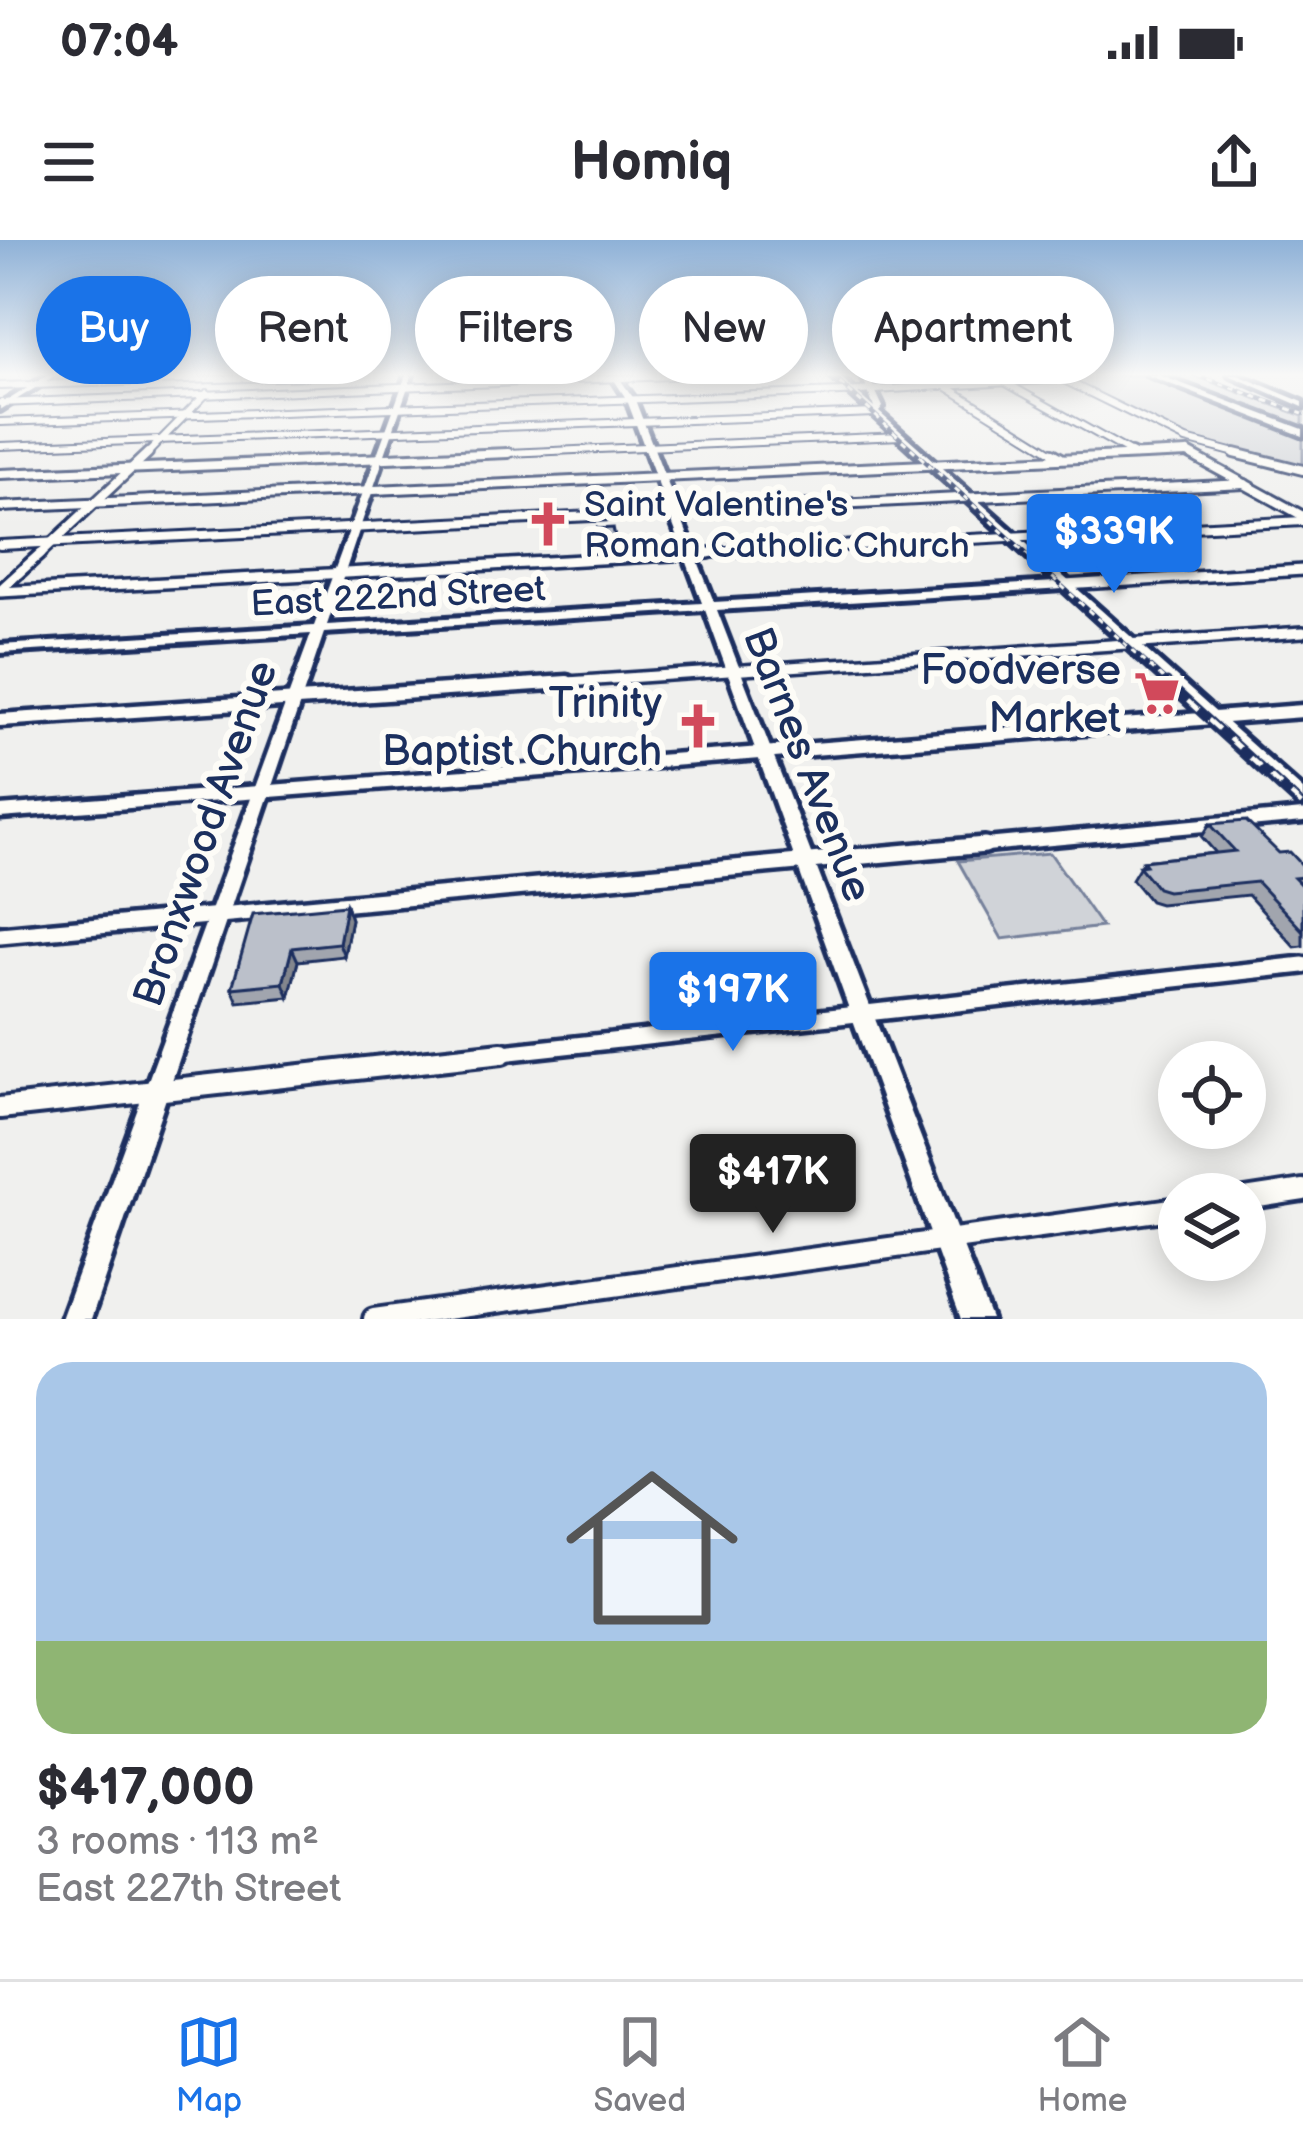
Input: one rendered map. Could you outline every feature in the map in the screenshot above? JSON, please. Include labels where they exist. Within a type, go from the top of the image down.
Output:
[{"type":"street","points":[[0,591],[175,425]]},
{"type":"street","name":"Bronxwood Avenue","points":[[76,1319],[391,425]]},
{"type":"street","points":[[0,446],[545,425]]},
{"type":"street","name":"Barnes Avenue","points":[[639,425],[976,1319]]},
{"type":"street","points":[[889,425],[1303,799]]},
{"type":"street","points":[[1008,425],[1062,459]]},
{"type":"street","points":[[1082,425],[1136,455]]},
{"type":"street","points":[[1156,425],[1186,440],[1303,470]]},
{"type":"street","points":[[0,474],[901,436]]},
{"type":"street","points":[[1186,440],[1188,453]]},
{"type":"street","points":[[0,507],[1188,453],[1303,519]]},
{"type":"street","points":[[0,545],[1245,484]]},
{"type":"street","points":[[0,591],[1303,519]]},
{"type":"street","name":"East 222nd Street","points":[[0,649],[1303,570]]},
{"type":"street","points":[[0,720],[1303,632]]},
{"type":"street","points":[[0,812],[1303,711]]},
{"type":"street","points":[[0,935],[1303,816]]},
{"type":"street","points":[[0,1108],[1303,964]]},
{"type":"street","points":[[1266,1195],[1303,1190]]},
{"type":"street","points":[[374,1319],[1158,1211]]},
{"type":"shaded area","points":[[1161,425],[1303,425],[1303,468],[1189,439]]},
{"type":"shaded area","points":[[1050,853],[1102,927],[1002,939],[958,861]]},
{"type":"building","points":[[613,528],[616,542],[601,543],[598,529]]},
{"type":"building","points":[[1246,821],[1279,853],[1290,852],[1303,866],[1303,877],[1294,878],[1303,887],[1303,931],[1257,882],[1167,891],[1157,888],[1139,866],[1146,865],[1143,861],[1235,851],[1210,824]]},
{"type":"building","points":[[346,905],[339,943],[292,948],[283,983],[232,988],[253,914]]},
{"type":"railway","points":[[886,425],[1170,685]]},
{"type":"railway","points":[[1167,682],[1303,806]]},
{"type":"place","name":"Saint Valentine's Roman Catholic Church","points":[[548,524]]},
{"type":"place","name":"Foodverse Market","points":[[1157,693]]},
{"type":"place","name":"Trinity Baptist Church","points":[[698,726]]}]
